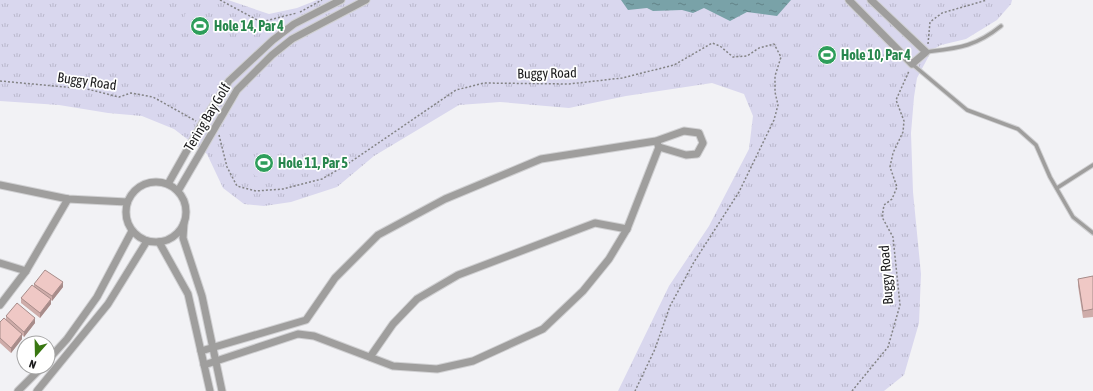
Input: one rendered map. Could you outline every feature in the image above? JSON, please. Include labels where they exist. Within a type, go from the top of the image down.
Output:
[{"type":"street","name":"Tering Bay Golf","points":[[168,184],[202,124],[229,81],[273,40],[294,24],[341,0]]},
{"type":"street","name":"Tering Bay Golf","points":[[178,191],[237,90],[272,55],[292,39],[366,0]]},
{"type":"street","points":[[849,0],[912,64],[926,52],[871,0]]},
{"type":"street","points":[[201,351],[306,320],[335,278],[378,235],[445,199],[541,159],[658,144],[684,131],[699,133],[703,144],[697,154],[686,155],[658,144]]},
{"type":"street","points":[[204,364],[298,334],[314,336],[393,366],[437,369],[473,361],[542,329],[583,291],[609,259],[627,229],[644,190],[658,144]]},
{"type":"street","points":[[184,223],[174,236],[159,242],[147,241],[132,231],[126,217],[127,202],[136,188],[151,182],[168,184],[178,191],[186,206],[183,238],[202,296],[217,361],[222,391]]},
{"type":"street","points":[[0,185],[68,199],[127,202]]},
{"type":"street","points":[[0,305],[26,271],[68,199]]},
{"type":"street","points":[[370,357],[393,324],[417,299],[458,275],[595,223],[627,229]]},
{"type":"street","points":[[56,351],[67,339],[97,297],[132,231]]},
{"type":"street","points":[[37,391],[108,304],[147,241]]},
{"type":"street","points":[[159,242],[188,294],[210,391]]},
{"type":"street","points":[[0,263],[26,271]]},
{"type":"street","points":[[18,391],[34,375]]},
{"type":"lane","points":[[926,52],[961,48],[985,39],[1001,26]]},
{"type":"lane","points":[[912,64],[967,110],[1018,129],[1036,145],[1050,177],[1073,217],[1093,233]]},
{"type":"lane","points":[[1057,188],[1093,165]]},
{"type":"path","points":[[220,0],[261,22],[296,14],[322,0]]},
{"type":"path","points":[[926,52],[930,22],[942,13],[987,0]]},
{"type":"path","name":"Buggy Road","points":[[213,130],[218,133],[227,166],[238,186],[256,191],[283,189],[322,179],[346,166],[456,90],[484,83],[569,84],[622,78],[674,65],[712,44],[720,46],[733,57],[747,56],[759,48],[774,44],[781,57],[775,76],[778,105],[774,120],[740,192],[694,262],[670,306],[655,349],[635,391]]},
{"type":"path","name":"Buggy Road","points":[[852,391],[888,347],[900,305],[893,237],[882,217],[884,205],[892,199],[897,187],[890,168],[893,153],[903,132],[904,121],[896,100],[912,64]]},
{"type":"path","name":"Buggy Road","points":[[0,81],[87,89],[119,98],[131,94],[153,97],[202,124]]},
{"type":"green space","points":[[0,0],[228,0],[269,14],[297,8],[317,0],[1012,0],[1011,4],[997,20],[966,39],[941,45],[932,50],[917,78],[911,133],[913,192],[921,274],[919,323],[904,375],[884,391],[618,391],[669,286],[709,226],[749,149],[753,116],[744,94],[712,83],[626,96],[569,108],[500,102],[459,105],[374,156],[337,187],[291,202],[264,206],[244,204],[223,188],[207,154],[174,129],[142,116],[108,113],[59,105],[0,101]]},
{"type":"green space","name":"Hole 14, Par 4","points":[[189,11],[199,13],[205,20],[218,28],[219,37],[216,41],[205,42],[193,35],[185,22],[185,14]]},
{"type":"green space","name":"Hole 10, Par 4","points":[[821,42],[833,43],[844,48],[843,57],[820,65],[816,64],[810,53],[811,48]]},
{"type":"green space","name":"Hole 11, Par 5","points":[[271,150],[276,153],[277,158],[275,168],[265,177],[255,176],[250,170],[252,161],[262,152]]},
{"type":"water","points":[[621,0],[791,0],[777,16],[747,12],[730,21],[704,8],[693,13],[682,10],[653,11],[647,8],[628,10]]},
{"type":"building","points":[[45,270],[63,282],[52,296],[34,284]]},
{"type":"building","points":[[1093,276],[1093,309],[1083,311],[1078,279]]},
{"type":"building","points":[[32,285],[51,299],[40,313],[21,298]]},
{"type":"building","points":[[17,303],[35,318],[24,332],[6,316]]},
{"type":"building","points":[[4,318],[22,334],[16,335],[16,342],[11,348],[0,338],[0,322]]},
{"type":"place","name":"Hole 14, Par 4","points":[[200,26]]},
{"type":"place","name":"Hole 10, Par 4","points":[[827,55]]},
{"type":"place","name":"Hole 11, Par 5","points":[[264,163]]}]
